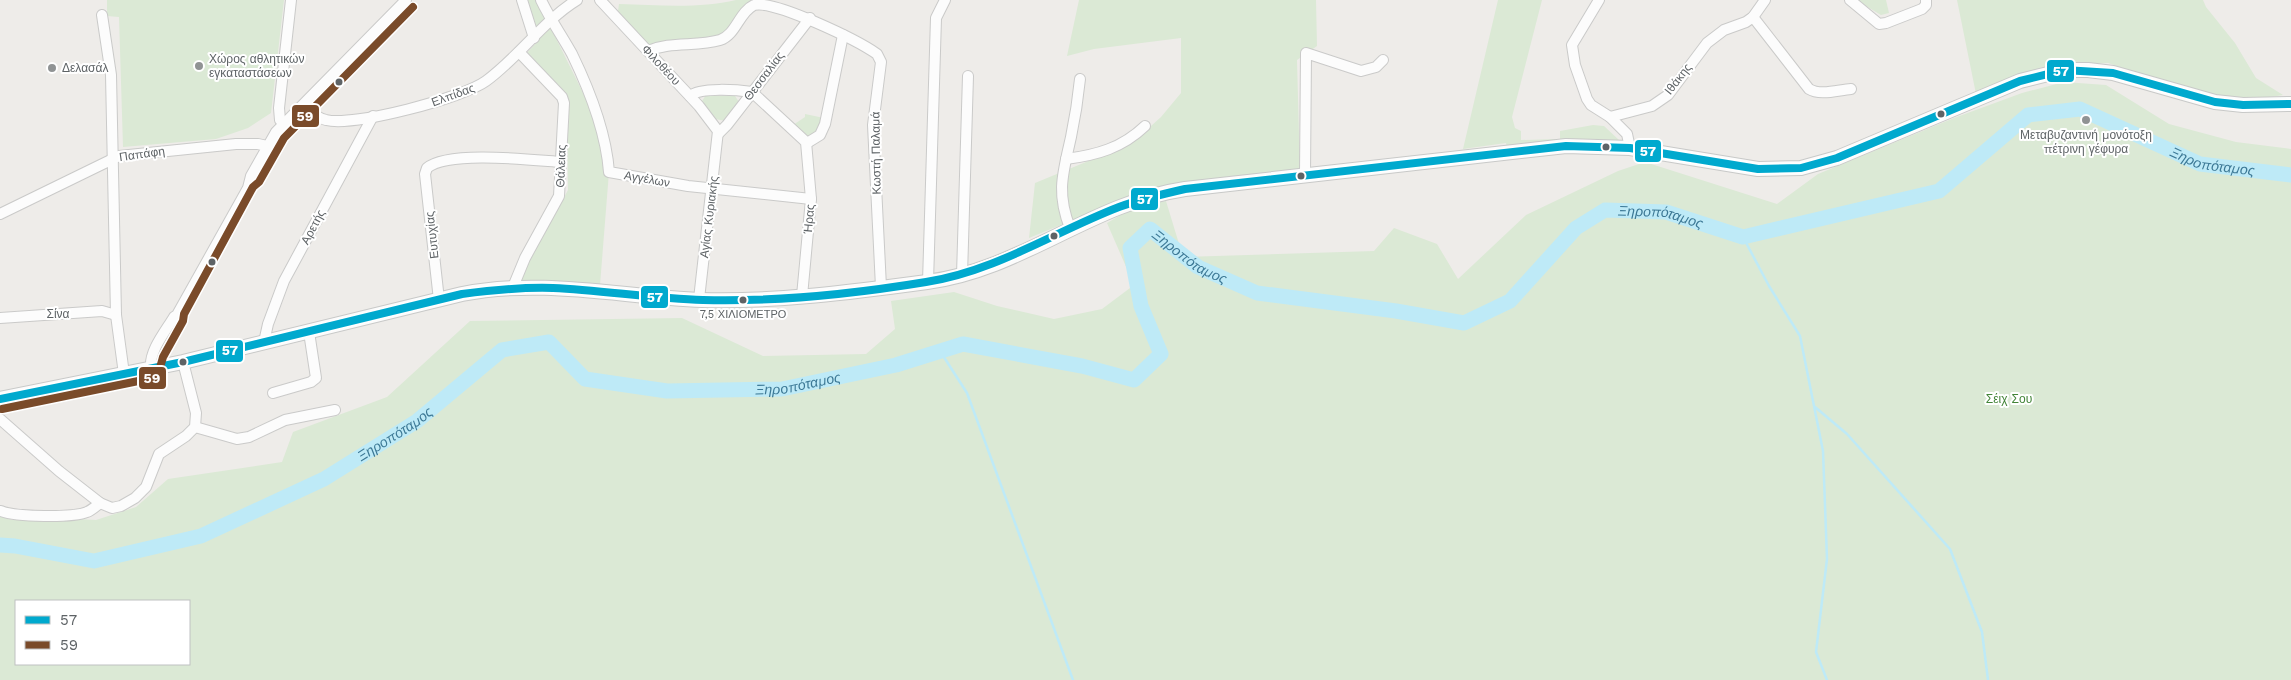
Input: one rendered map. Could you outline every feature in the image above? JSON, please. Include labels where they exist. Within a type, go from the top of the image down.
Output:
[{"type":"main road","points":[[0,399],[183,362],[482,290],[513,287],[575,288],[699,300],[750,300],[928,282],[962,275],[995,264],[1119,206],[1161,193],[1305,174],[1547,147],[1586,145],[1630,148],[1758,169],[1801,168],[1837,158],[2020,81],[2064,70],[2113,73],[2215,102],[2243,105],[2291,104]]},
{"type":"street","points":[[284,126],[280,120],[279,108],[291,0]]},
{"type":"street","points":[[152,368],[153,354],[174,317],[178,315],[248,188],[251,176],[267,146],[303,106],[406,0]]},
{"type":"street","points":[[522,0],[534,38]]},
{"type":"street","name":"Αγγέλων","points":[[541,0],[572,56],[594,106],[606,141],[609,172],[712,189],[811,200]]},
{"type":"street","name":"Ελπίδας","points":[[303,106],[317,116],[331,121],[373,116],[432,103],[472,90],[487,80],[577,0]]},
{"type":"street","name":"Φιλοθέου","points":[[600,0],[712,120],[718,134]]},
{"type":"street","points":[[928,282],[936,18],[945,0]]},
{"type":"street","points":[[1599,0],[1573,40],[1572,52],[1586,100],[1610,117],[1627,134],[1630,148]]},
{"type":"street","name":"Ιθάκης","points":[[1610,117],[1652,106],[1668,95],[1707,43],[1724,30],[1746,22],[1753,17],[1765,0]]},
{"type":"street","points":[[1850,0],[1879,24],[1922,9],[1926,5],[1926,0]]},
{"type":"street","name":"Κωστή Παλαμά","points":[[648,51],[664,46],[722,39],[732,31],[752,6],[766,2],[782,6],[810,18],[875,52],[881,62],[873,125],[881,287]]},
{"type":"street","points":[[102,15],[111,75],[116,315],[124,374]]},
{"type":"street","points":[[1753,17],[1815,93],[1851,89]]},
{"type":"street","name":"Θεσσαλίας","points":[[718,134],[728,125],[810,18]]},
{"type":"street","points":[[690,96],[696,92],[705,91],[752,92],[807,143],[820,136],[825,124],[843,35]]},
{"type":"street","name":"Θάλειας","points":[[513,287],[525,258],[560,196],[564,101],[519,52]]},
{"type":"street","points":[[1305,174],[1306,53],[1361,71],[1376,67],[1383,60]]},
{"type":"street","points":[[962,275],[968,76]]},
{"type":"street","points":[[1070,228],[1063,207],[1062,172],[1080,79]]},
{"type":"street","name":"Αρετής","points":[[264,342],[268,324],[284,282],[373,116]]},
{"type":"street","points":[[1066,159],[1118,147],[1145,126]]},
{"type":"street","name":"Αγίας Κυριακής","points":[[699,300],[718,134]]},
{"type":"street","name":"Ήρας","points":[[802,296],[811,200],[807,143]]},
{"type":"street","name":"Παπάφη","points":[[0,214],[114,158],[126,154],[236,144],[267,146]]},
{"type":"street","name":"Ευτυχίας","points":[[439,300],[425,170],[430,165],[438,162],[477,158],[561,162]]},
{"type":"street","name":"Σίνα","points":[[0,318],[102,311],[116,315]]},
{"type":"street","points":[[274,393],[311,382],[316,378],[309,332]]},
{"type":"street","points":[[0,419],[59,471],[100,503],[112,508],[125,504],[135,498],[148,484],[159,454],[189,434],[195,427],[196,413],[183,362]]},
{"type":"street","points":[[195,427],[237,439],[249,437],[285,420],[335,410]]},
{"type":"street","points":[[1,511],[16,516],[75,515],[86,512],[100,503]]},
{"type":"green space","name":"Χώρος αθλητικών εγκαταστάσεων","points":[[107,0],[284,0],[271,113],[248,128],[216,139],[123,147],[119,17],[107,16]]},
{"type":"green space","points":[[525,0],[537,0],[592,111],[609,172],[600,285],[518,282],[568,190],[567,106],[525,55],[537,42]]},
{"type":"green space","points":[[736,0],[757,0],[722,35],[649,45],[618,11],[619,4],[707,5]]},
{"type":"green space","points":[[1079,0],[1316,0],[1317,46],[1297,60],[1300,172],[1151,188],[1029,238],[1035,183],[1132,143],[1161,117],[1181,93],[1181,38],[1094,49],[1067,56]]},
{"type":"green space","points":[[1498,0],[1542,0],[1512,117],[1515,128],[1521,131],[1521,140],[1560,139],[1560,131],[1593,125],[1604,126],[1619,140],[1619,143],[1507,148],[1506,143],[1463,149]]},
{"type":"green space","points":[[1856,0],[1886,0],[1889,13],[1881,15]]},
{"type":"green space","points":[[1957,0],[2203,0],[2206,7],[2235,43],[2256,78],[2283,95],[2246,101],[2176,86],[2108,63],[2042,67],[1976,94]]},
{"type":"green space","name":"Σέιχ Σου","points":[[2064,82],[2106,85],[2169,124],[2236,142],[2291,149],[2291,680],[0,680],[0,515],[12,520],[61,518],[96,520],[136,507],[168,479],[282,462],[293,432],[387,397],[470,321],[682,318],[763,356],[866,354],[895,329],[891,301],[954,292],[997,306],[1054,319],[1102,309],[1134,285],[1107,223],[1133,208],[1166,201],[1183,257],[1374,251],[1394,228],[1437,244],[1458,279],[1526,215],[1618,171],[1645,162],[1777,204],[1818,174],[1954,118],[2022,93]]},
{"type":"green space","points":[[706,95],[735,96],[739,102],[726,121],[715,119],[702,101]]},
{"type":"green space","points":[[805,114],[824,118],[821,131],[806,137],[793,125],[805,117]]},
{"type":"waterway","name":"Ξηροπόταμος","points":[[0,545],[15,546],[94,561],[201,536],[324,479],[417,421],[502,350],[549,342],[585,379],[667,391],[782,389],[896,365],[963,344],[1082,366],[1134,380],[1161,354],[1141,306],[1130,248],[1150,229],[1198,267],[1257,293],[1396,311],[1464,323],[1510,301],[1576,228],[1605,210],[1666,212],[1743,237],[1939,191],[2028,115],[2080,109],[2200,164],[2291,175]]},
{"type":"waterway","points":[[1743,237],[1769,286],[1800,336],[1823,451],[1827,559],[1816,652],[1827,680]]},
{"type":"waterway","points":[[940,351],[967,393],[1073,680]]},
{"type":"waterway","points":[[1815,407],[1847,434],[1950,549],[1982,632],[1988,680]]},
{"type":"transit line","name":"59","points":[[2,409],[153,378],[158,375],[163,357],[183,321],[184,314],[253,187],[259,182],[284,138],[413,7]]},
{"type":"transit line","name":"57","points":[[0,399],[183,362],[462,294],[518,288],[553,288],[684,299],[759,300],[871,290],[926,282],[952,277],[1001,260],[1119,207],[1185,189],[1566,146],[1630,148],[1758,169],[1801,168],[1837,158],[2020,81],[2064,70],[2113,73],[2215,102],[2243,105],[2291,104]]},
{"type":"place","name":"Χώρος αθλητικών εγκαταστάσεων","points":[[199,66]]},
{"type":"place","name":"Δελασάλ","points":[[52,68]]},
{"type":"place","name":"Μεταβυζαντινή μονότοξη πέτρινη γέφυρα","points":[[2086,120]]},
{"type":"place","name":"7,5 ΧΙΛΙΟΜΕΤΡΟ","points":[[743,300]]}]
